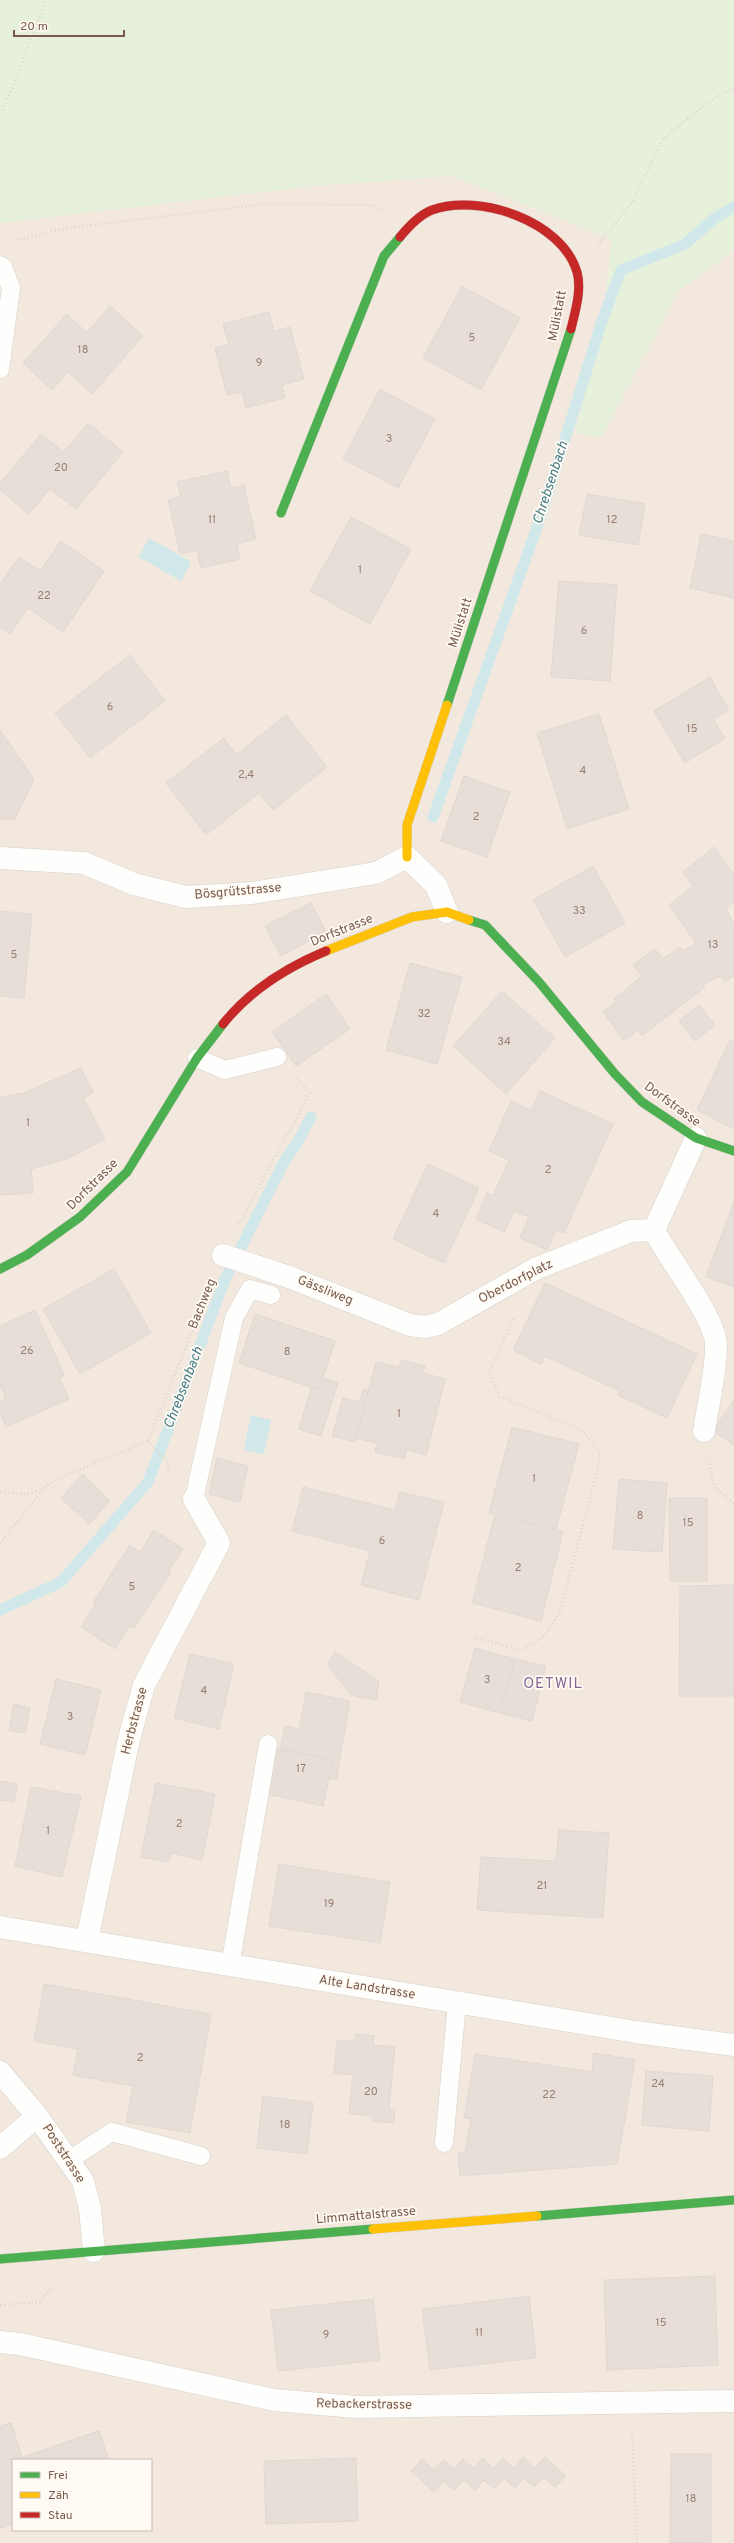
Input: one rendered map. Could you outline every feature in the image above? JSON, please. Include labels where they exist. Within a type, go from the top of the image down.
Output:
[{"type":"street","name":"Mülistatt","points":[[281,513],[384,256],[410,225],[431,210],[460,203],[512,212],[554,237],[570,256],[577,272],[577,304],[567,344],[407,825],[407,857]]},
{"type":"street","name":"Bösgrütstrasse","points":[[0,858],[84,862],[134,884],[186,897],[252,893],[376,873],[407,857]]},
{"type":"street","points":[[407,857],[436,886],[447,912]]},
{"type":"street","name":"Dorfstrasse","points":[[0,1269],[27,1255],[80,1217],[127,1172],[197,1058],[232,1012],[268,980],[302,961],[363,935],[412,917],[447,912],[485,925],[539,982],[616,1074],[642,1102],[696,1138],[734,1151]]},
{"type":"street","points":[[696,1138],[654,1230],[664,1250],[704,1311],[716,1344],[704,1431]]},
{"type":"street","name":"Oberdorfplatz","points":[[426,1326],[438,1324],[535,1269],[632,1231],[654,1230]]},
{"type":"street","name":"Gässliweg","points":[[231,1257],[289,1277],[408,1324],[426,1326]]},
{"type":"street","name":"Herbstrasse","points":[[87,1940],[129,1739],[144,1686],[219,1543],[194,1499]]},
{"type":"street","name":"Alte Landstrasse","points":[[0,1927],[87,1940],[230,1966],[636,2032],[734,2045]]},
{"type":"street","name":"Poststrasse","points":[[0,2072],[37,2116],[83,2181],[90,2210],[94,2251]]},
{"type":"street","points":[[0,2148],[37,2116]]},
{"type":"street","name":"Limmattalstrasse","points":[[0,2259],[734,2200]]},
{"type":"street","name":"Rebackerstrasse","points":[[0,2342],[20,2344],[274,2400],[314,2404],[356,2407],[734,2401]]},
{"type":"lane","points":[[0,265],[3,267],[11,288],[0,369]]},
{"type":"lane","points":[[197,1058],[225,1070],[277,1058]]},
{"type":"lane","points":[[194,1499],[234,1318],[250,1289],[271,1295]]},
{"type":"lane","points":[[230,1966],[268,1744]]},
{"type":"lane","points":[[444,2143],[457,2003]]},
{"type":"lane","points":[[69,2160],[112,2132],[201,2156]]},
{"type":"path","points":[[0,114],[14,84],[46,0]]},
{"type":"path","points":[[577,272],[632,202],[662,139],[711,100],[734,88]]},
{"type":"path","points":[[8,242],[68,228],[266,204],[372,205],[410,225]]},
{"type":"path","name":"Bachweg","points":[[148,1441],[231,1257],[277,1150],[310,1093],[277,1058]]},
{"type":"path","points":[[476,1638],[521,1650],[544,1636],[560,1612],[598,1467],[600,1452],[583,1431],[500,1396],[489,1373],[528,1288],[524,1276]]},
{"type":"path","points":[[704,1431],[714,1486],[734,1504]]},
{"type":"path","points":[[0,1544],[42,1490],[54,1480],[148,1441],[152,1448],[168,1462]]},
{"type":"path","points":[[0,1492],[25,1494],[42,1490]]},
{"type":"path","points":[[0,2305],[40,2302],[52,2286]]},
{"type":"path","points":[[632,2457],[637,2543]]},
{"type":"shaded area","points":[[452,176],[612,239],[602,321],[601,438],[679,290],[734,251],[734,2543],[0,2543],[0,223],[314,186]]},
{"type":"green space","points":[[0,0],[734,0],[734,251],[679,290],[601,438],[575,433],[602,321],[612,239],[452,176],[314,186],[0,223]]},
{"type":"water","points":[[149,538],[191,562],[181,581],[139,557]]},
{"type":"water","points":[[251,1415],[271,1420],[264,1454],[244,1450]]},
{"type":"building","points":[[462,286],[520,318],[481,390],[423,358]]},
{"type":"building","points":[[110,306],[143,336],[92,394],[68,372],[52,390],[23,363],[67,314],[87,333]]},
{"type":"building","points":[[269,312],[274,331],[290,327],[304,379],[282,385],[285,398],[246,408],[242,392],[227,395],[215,348],[229,345],[223,324]]},
{"type":"building","points":[[380,389],[435,419],[398,488],[343,459]]},
{"type":"building","points":[[88,423],[123,452],[76,509],[50,489],[29,514],[0,490],[0,483],[41,434],[64,452]]},
{"type":"building","points":[[227,471],[231,488],[244,485],[256,539],[237,544],[240,559],[201,568],[197,550],[180,554],[168,500],[181,497],[177,482]]},
{"type":"building","points":[[587,494],[645,504],[638,545],[579,535]]},
{"type":"building","points":[[351,517],[411,549],[370,624],[310,591]]},
{"type":"building","points":[[701,534],[734,541],[734,598],[690,588]]},
{"type":"building","points":[[61,541],[104,571],[63,632],[28,608],[10,634],[0,627],[0,584],[19,557],[40,571]]},
{"type":"building","points":[[559,581],[617,585],[610,681],[551,677]]},
{"type":"building","points":[[130,655],[165,701],[90,758],[55,713]]},
{"type":"building","points":[[710,677],[729,710],[713,719],[725,738],[685,763],[654,711]]},
{"type":"building","points":[[599,714],[629,809],[567,829],[537,733]]},
{"type":"building","points":[[286,715],[327,767],[273,810],[259,793],[206,835],[166,783],[224,738],[236,755]]},
{"type":"building","points":[[0,730],[34,779],[15,819],[0,819]]},
{"type":"building","points":[[464,776],[510,792],[487,857],[441,841]]},
{"type":"building","points":[[714,847],[734,874],[734,902],[726,909],[734,924],[734,976],[725,982],[721,976],[703,984],[705,987],[642,1036],[638,1030],[624,1041],[603,1012],[617,1001],[614,999],[642,976],[633,965],[655,949],[663,959],[680,947],[683,951],[696,943],[669,905],[693,886],[683,872]]},
{"type":"building","points":[[593,866],[625,923],[565,957],[533,900]]},
{"type":"building","points":[[311,903],[326,932],[281,956],[265,926]]},
{"type":"building","points":[[0,911],[32,914],[24,998],[0,996]]},
{"type":"building","points":[[410,963],[462,977],[437,1064],[386,1050]]},
{"type":"building","points":[[502,991],[555,1038],[506,1094],[453,1046]]},
{"type":"building","points":[[326,994],[350,1029],[296,1066],[272,1032]]},
{"type":"building","points":[[699,1005],[715,1025],[695,1041],[679,1021]]},
{"type":"building","points":[[730,1040],[734,1042],[734,1129],[697,1110]]},
{"type":"building","points":[[81,1068],[93,1092],[83,1098],[105,1139],[67,1159],[31,1169],[33,1193],[0,1195],[0,1097],[24,1093]]},
{"type":"building","points":[[540,1091],[613,1124],[564,1233],[556,1230],[547,1250],[520,1238],[529,1217],[514,1211],[504,1232],[476,1219],[487,1193],[493,1196],[509,1160],[489,1151],[511,1101],[531,1110]]},
{"type":"building","points":[[428,1164],[479,1188],[444,1263],[393,1239]]},
{"type":"building","points":[[734,1202],[734,1287],[706,1277]]},
{"type":"building","points":[[114,1269],[151,1333],[80,1374],[43,1309]]},
{"type":"building","points":[[545,1283],[697,1354],[667,1418],[618,1395],[620,1391],[545,1356],[541,1364],[513,1350]]},
{"type":"building","points":[[35,1310],[64,1375],[59,1378],[69,1399],[6,1427],[0,1412],[0,1401],[6,1399],[0,1385],[0,1326]]},
{"type":"building","points":[[255,1314],[335,1341],[319,1390],[239,1363]]},
{"type":"building","points":[[401,1360],[425,1366],[423,1373],[445,1379],[426,1455],[407,1450],[404,1459],[375,1452],[377,1443],[356,1438],[376,1362],[399,1367]]},
{"type":"building","points":[[323,1378],[338,1383],[321,1436],[299,1429],[311,1388],[319,1390]]},
{"type":"building","points":[[363,1389],[368,1391],[355,1442],[332,1436],[343,1398],[360,1402]]},
{"type":"building","points":[[734,1400],[734,1445],[713,1431]]},
{"type":"building","points":[[512,1427],[579,1444],[556,1530],[489,1513]]},
{"type":"building","points":[[217,1458],[248,1466],[240,1502],[209,1494]]},
{"type":"building","points":[[83,1474],[110,1501],[89,1524],[61,1498]]},
{"type":"building","points":[[619,1479],[667,1483],[662,1552],[613,1549]]},
{"type":"building","points":[[303,1487],[395,1510],[400,1492],[444,1502],[419,1600],[361,1585],[370,1551],[292,1531]]},
{"type":"building","points":[[669,1498],[707,1498],[707,1581],[670,1581]]},
{"type":"building","points":[[495,1514],[563,1532],[541,1621],[472,1603]]},
{"type":"building","points":[[154,1530],[183,1549],[168,1571],[171,1572],[134,1628],[130,1626],[115,1649],[81,1627],[96,1603],[94,1601],[130,1545],[140,1552]]},
{"type":"building","points":[[734,1585],[734,1696],[679,1696],[680,1586]]},
{"type":"building","points":[[475,1648],[515,1659],[500,1713],[460,1702]]},
{"type":"building","points":[[335,1652],[379,1681],[376,1700],[351,1695],[327,1664]]},
{"type":"building","points":[[190,1654],[234,1664],[219,1729],[174,1718]]},
{"type":"building","points":[[515,1659],[546,1666],[532,1721],[500,1713]]},
{"type":"building","points":[[56,1679],[101,1690],[85,1755],[40,1744]]},
{"type":"building","points":[[306,1692],[350,1701],[336,1780],[329,1778],[333,1760],[280,1749],[285,1726],[299,1729]]},
{"type":"building","points":[[14,1704],[30,1708],[25,1733],[9,1730]]},
{"type":"building","points":[[277,1749],[333,1760],[323,1806],[267,1794]]},
{"type":"building","points":[[0,1781],[18,1784],[14,1802],[0,1800]]},
{"type":"building","points":[[156,1783],[215,1794],[202,1860],[171,1853],[169,1862],[141,1857]]},
{"type":"building","points":[[31,1787],[81,1796],[62,1877],[15,1866]]},
{"type":"building","points":[[559,1830],[609,1833],[603,1918],[477,1910],[481,1857],[556,1861]]},
{"type":"building","points":[[279,1864],[390,1882],[380,1943],[269,1926]]},
{"type":"building","points":[[44,1984],[211,2014],[190,2133],[126,2122],[133,2086],[73,2075],[78,2049],[34,2041]]},
{"type":"building","points":[[356,2034],[374,2036],[373,2045],[395,2047],[389,2109],[395,2110],[394,2123],[373,2121],[373,2116],[349,2114],[353,2075],[334,2073],[337,2040],[355,2042]]},
{"type":"building","points":[[594,2053],[635,2060],[617,2164],[460,2176],[458,2153],[465,2152],[471,2119],[464,2118],[475,2054],[592,2072]]},
{"type":"building","points":[[646,2071],[713,2076],[709,2131],[642,2125]]},
{"type":"building","points":[[263,2096],[313,2103],[307,2154],[257,2148]]},
{"type":"building","points":[[715,2276],[718,2365],[607,2370],[604,2280]]},
{"type":"building","points":[[529,2296],[536,2358],[430,2370],[422,2309]]},
{"type":"building","points":[[373,2299],[380,2360],[278,2371],[271,2310]]},
{"type":"building","points":[[11,2423],[22,2457],[99,2431],[109,2459],[12,2459],[12,2524],[0,2528],[0,2426]]},
{"type":"building","points":[[671,2454],[711,2454],[711,2543],[670,2543]]},
{"type":"building","points":[[523,2457],[534,2468],[545,2457],[566,2476],[555,2487],[544,2477],[534,2487],[524,2478],[515,2488],[504,2478],[494,2489],[484,2480],[475,2490],[464,2480],[454,2490],[444,2481],[434,2492],[411,2471],[422,2459],[434,2470],[443,2460],[454,2469],[463,2459],[473,2468],[483,2458],[493,2468],[503,2458],[513,2468]]},
{"type":"building","points":[[356,2458],[358,2521],[266,2524],[264,2461]]},
{"type":"waterway","name":"Chrebsenbach","points":[[433,817],[540,519],[602,321],[621,270],[685,244],[715,218],[734,207]]},
{"type":"waterway","name":"Chrebsenbach","points":[[0,1610],[61,1582],[148,1482],[226,1277],[285,1160],[297,1143],[311,1117]]},
{"type":"traffic: fast","points":[[281,513],[384,256],[400,237]]},
{"type":"traffic: fast","points":[[447,705],[571,329]]},
{"type":"traffic: fast","points":[[469,920],[485,925],[539,982],[615,1074],[642,1102],[696,1138],[734,1151]]},
{"type":"traffic: fast","points":[[0,1269],[27,1255],[80,1217],[127,1172],[197,1058],[223,1024]]},
{"type":"traffic: fast","points":[[537,2216],[734,2200]]},
{"type":"traffic: fast","points":[[0,2259],[373,2229]]},
{"type":"traffic: slow","points":[[407,857],[407,825],[447,705]]},
{"type":"traffic: slow","points":[[326,951],[412,917],[447,912],[469,920]]},
{"type":"traffic: slow","points":[[373,2229],[537,2216]]},
{"type":"traffic: jam","points":[[400,237],[423,215],[432,210],[451,206],[472,205],[495,209],[537,225],[555,238],[568,254],[577,272],[579,286],[571,329]]},
{"type":"traffic: jam","points":[[223,1024],[233,1012],[269,981],[296,965],[326,951]]},
{"type":"district","name":"OETWIL","points":[[553,1684]]}]
